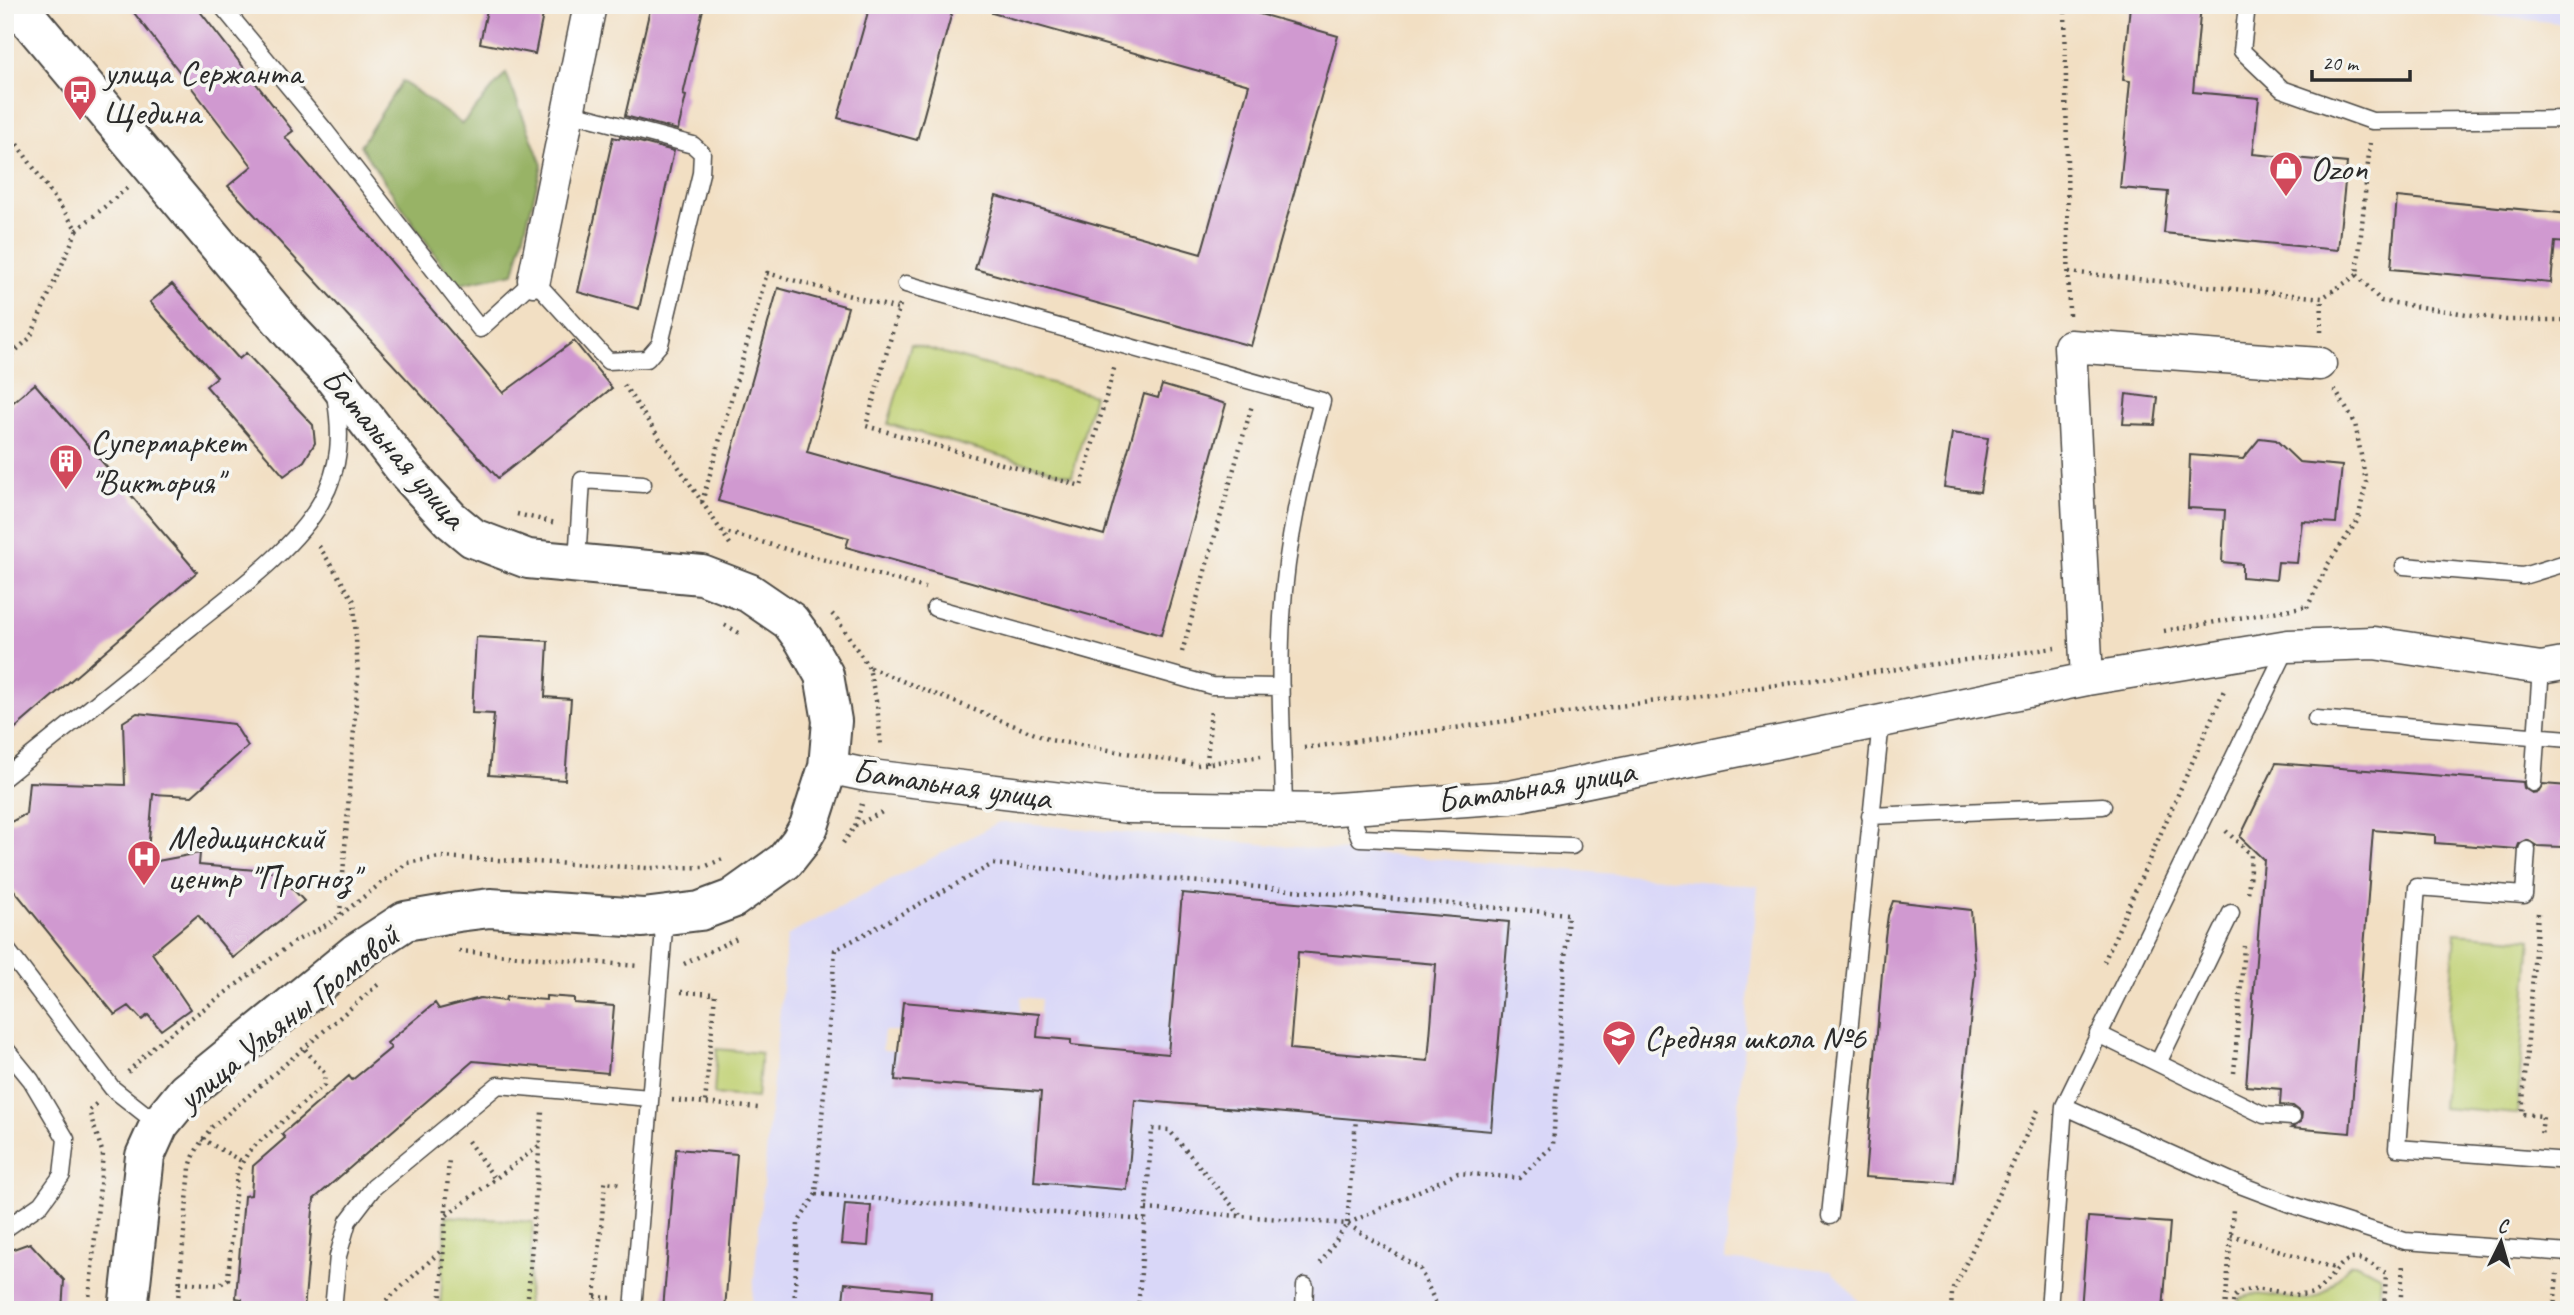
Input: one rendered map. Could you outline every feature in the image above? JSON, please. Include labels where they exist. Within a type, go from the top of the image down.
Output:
[{"type":"main road","name":"Батальная улица","points":[[17,5],[292,333],[332,375],[406,471],[450,519],[474,538],[528,559],[578,545],[702,575],[750,593],[790,621],[824,675],[832,721],[828,766]]},
{"type":"main road","name":"улица Ульяны Громовой","points":[[128,1310],[145,1156],[159,1125],[186,1092],[356,953],[405,921],[423,916],[490,908],[643,918],[665,917],[700,911],[732,899],[785,861],[809,826],[828,766]]},
{"type":"street","points":[[534,280],[590,5]]},
{"type":"street","points":[[2087,679],[2070,346],[2320,364]]},
{"type":"street","name":"Батальная улица","points":[[828,766],[871,776],[1128,807],[1284,810],[1348,808],[1510,797],[2087,679],[2288,646],[2374,643],[2555,666]]},
{"type":"lane","points":[[221,5],[323,128],[480,329],[534,280],[608,360],[647,359],[660,344],[701,173],[702,153],[693,145],[568,112]]},
{"type":"lane","points":[[2247,5],[2242,51],[2281,89],[2372,121],[2569,119]]},
{"type":"lane","points":[[906,284],[1322,401],[1301,479],[1289,547],[1282,617],[1284,810]]},
{"type":"lane","points":[[5,777],[254,576],[305,524],[320,504],[338,458],[340,422],[332,375]]},
{"type":"lane","points":[[578,545],[582,480],[643,484]]},
{"type":"lane","points":[[2404,566],[2523,576],[2569,562]]},
{"type":"lane","points":[[935,608],[1212,686],[1281,687]]},
{"type":"lane","points":[[2049,1310],[2064,1106],[2288,646]]},
{"type":"lane","points":[[2533,783],[2536,737],[2555,666]]},
{"type":"lane","points":[[2316,719],[2569,739]]},
{"type":"lane","points":[[1830,1216],[1881,722]]},
{"type":"lane","points":[[1870,816],[2102,806]]},
{"type":"lane","points":[[1348,808],[1360,838],[1572,846]]},
{"type":"lane","points":[[2528,850],[2524,895],[2417,887],[2397,1148],[2569,1161]]},
{"type":"lane","points":[[2158,1063],[2231,913]]},
{"type":"lane","points":[[633,1310],[650,1098],[668,968],[665,917]]},
{"type":"lane","points":[[5,947],[112,1088],[159,1125]]},
{"type":"lane","points":[[2098,1034],[2264,1115],[2292,1117]]},
{"type":"lane","points":[[5,1048],[32,1080],[66,1139],[61,1175],[41,1204],[5,1229]]},
{"type":"lane","points":[[333,1310],[338,1256],[348,1220],[374,1187],[498,1085],[650,1098]]},
{"type":"lane","points":[[2064,1106],[2235,1183],[2405,1241],[2564,1253]]},
{"type":"lane","points":[[1304,1310],[1305,1286]]},
{"type":"path","points":[[2065,5],[2070,346]]},
{"type":"path","points":[[2372,121],[2357,275],[2381,301],[2506,320],[2569,320]]},
{"type":"path","points":[[5,127],[77,230]]},
{"type":"path","points":[[5,360],[30,338],[77,230],[129,187],[121,178]]},
{"type":"path","points":[[2069,272],[2322,298],[2357,275]]},
{"type":"path","points":[[702,502],[767,273],[899,309]]},
{"type":"path","points":[[906,284],[866,426],[1081,486],[1121,345]]},
{"type":"path","points":[[2151,633],[2308,606],[2328,564],[2358,520],[2366,482],[2355,423],[2320,364],[2322,298]]},
{"type":"path","points":[[608,360],[733,548]]},
{"type":"path","points":[[1175,676],[1257,383]]},
{"type":"path","points":[[511,513],[578,545]]},
{"type":"path","points":[[305,524],[354,601],[358,676],[340,915]]},
{"type":"path","points":[[721,545],[744,552]]},
{"type":"path","points":[[827,610],[837,619],[869,668],[882,745],[855,826],[840,847]]},
{"type":"path","points":[[719,621],[750,639]]},
{"type":"path","points":[[869,668],[1050,740],[1197,765],[1283,751],[2085,644]]},
{"type":"path","points":[[1208,763],[1212,686]]},
{"type":"path","points":[[2225,831],[2251,855],[2247,905]]},
{"type":"path","points":[[88,1310],[103,1154],[89,1111],[155,1045],[294,942],[340,915],[407,863],[440,857],[646,868],[704,867],[728,856]]},
{"type":"path","points":[[793,1310],[798,1223],[816,1194],[835,950],[993,864],[1568,914],[1553,1145],[1520,1178],[1458,1173],[1347,1224]]},
{"type":"path","points":[[2524,895],[2539,896],[2522,1114],[2543,1116],[2539,1158]]},
{"type":"path","points":[[452,951],[668,968],[749,930]]},
{"type":"path","points":[[2232,1099],[2245,933]]},
{"type":"path","points":[[668,968],[674,991],[715,995],[705,1103]]},
{"type":"path","points":[[177,1310],[190,1168],[193,1154],[202,1139],[212,1127],[391,974]]},
{"type":"path","points":[[180,1282],[219,1285],[228,1279],[237,1172],[249,1151],[324,1086],[325,1074],[304,1048]]},
{"type":"path","points":[[527,1310],[543,1089]]},
{"type":"path","points":[[650,1098],[758,1108]]},
{"type":"path","points":[[1305,1286],[1347,1224],[1356,1119]]},
{"type":"path","points":[[453,1122],[495,1179]]},
{"type":"path","points":[[1138,1310],[1152,1129],[1169,1130],[1240,1215]]},
{"type":"path","points":[[435,1137],[450,1158],[440,1310]]},
{"type":"path","points":[[202,1139],[243,1161]]},
{"type":"path","points":[[446,1216],[539,1146]]},
{"type":"path","points":[[594,1310],[605,1182],[643,1186]]},
{"type":"path","points":[[2225,1310],[2235,1183]]},
{"type":"path","points":[[816,1194],[1145,1220]]},
{"type":"path","points":[[1146,1209],[1347,1224],[1420,1269],[1439,1310]]},
{"type":"path","points":[[2231,1235],[2337,1269]]},
{"type":"path","points":[[2399,1310],[2405,1241]]},
{"type":"path","points":[[376,1310],[444,1248]]},
{"type":"path","points":[[2554,1310],[2564,1253]]},
{"type":"path","points":[[2232,1310],[2234,1297],[2247,1289],[2309,1294],[2322,1288],[2349,1259],[2360,1259],[2386,1273],[2384,1310]]},
{"type":"shaded area","points":[[2410,5],[2569,5],[2569,24],[2412,8]]},
{"type":"shaded area","name":"Средняя школа №6","points":[[999,822],[1758,886],[1725,1260],[1831,1270],[1867,1310],[751,1310],[787,936]],"holes":[[[1182,894],[1509,922],[1491,1131],[1161,1102],[1136,1090],[1127,1190],[1034,1182],[1041,1092],[895,1079],[897,1051],[882,1050],[884,1031],[900,1031],[903,1002],[1020,1012],[1021,997],[1041,999],[1037,1043],[1057,1039],[1071,1040],[1071,1045],[1168,1054]]]},
{"type":"green space","points":[[506,73],[542,165],[514,273],[456,285],[360,146],[402,81],[462,124]]},
{"type":"green space","points":[[911,344],[1094,395],[1072,476],[888,424]]},
{"type":"green space","points":[[2455,933],[2531,939],[2517,1114],[2442,1108]]},
{"type":"green space","points":[[717,1049],[761,1053],[757,1098],[714,1094]]},
{"type":"green space","points":[[446,1216],[533,1222],[527,1310],[440,1310]]},
{"type":"green space","points":[[2351,1264],[2358,1264],[2381,1276],[2378,1310],[2237,1310],[2239,1300],[2245,1296],[2301,1299],[2316,1297],[2327,1290]]},
{"type":"building","points":[[128,5],[195,5],[293,131],[285,137],[503,393],[574,341],[612,388],[498,478],[228,186],[252,166]]},
{"type":"building","points":[[488,5],[545,5],[535,54],[480,43]]},
{"type":"building","points":[[651,5],[704,5],[683,95],[686,96],[678,130],[625,116]]},
{"type":"building","points":[[870,5],[954,5],[917,140],[838,118]]},
{"type":"building","points":[[993,5],[1228,5],[1338,36],[1251,346],[975,269],[996,196],[1201,254],[1249,85],[992,13]]},
{"type":"building","points":[[2130,5],[2201,5],[2193,92],[2259,98],[2253,154],[2347,163],[2338,250],[2164,233],[2168,192],[2120,188],[2130,81],[2123,80]]},
{"type":"building","points":[[613,137],[674,151],[639,309],[578,292]]},
{"type":"building","points":[[2397,197],[2569,214],[2569,243],[2555,242],[2551,283],[2391,269]]},
{"type":"building","points":[[172,284],[239,359],[246,353],[313,425],[315,443],[304,461],[284,476],[206,386],[217,377],[150,302]]},
{"type":"building","points":[[778,288],[848,307],[807,452],[1104,535],[1144,394],[1158,398],[1162,385],[1226,404],[1161,635],[846,547],[849,538],[718,501]]},
{"type":"building","name":"Супермаркет \"Виктория\"","points":[[35,384],[197,572],[5,737],[5,409]]},
{"type":"building","points":[[2126,394],[2158,398],[2155,425],[2123,424]]},
{"type":"building","points":[[1952,433],[1988,438],[1980,492],[1944,487]]},
{"type":"building","points":[[2260,438],[2276,440],[2299,462],[2342,466],[2336,523],[2302,521],[2297,563],[2278,562],[2276,580],[2242,577],[2242,564],[2222,562],[2225,510],[2188,508],[2190,455],[2243,459]]},
{"type":"building","points":[[476,637],[548,641],[545,697],[571,699],[565,780],[489,775],[494,714],[472,713]]},
{"type":"building","points":[[137,713],[234,724],[248,746],[192,796],[153,794],[147,863],[200,853],[199,865],[277,872],[304,901],[233,958],[198,915],[152,953],[190,1009],[161,1030],[148,1015],[142,1020],[129,1006],[115,1015],[5,879],[5,825],[26,814],[29,782],[125,785],[123,722]]},
{"type":"building","points":[[2276,763],[2523,782],[2524,788],[2532,793],[2538,792],[2543,784],[2569,786],[2569,841],[2563,840],[2562,847],[2537,846],[2527,840],[2519,844],[2517,849],[2435,843],[2435,835],[2373,830],[2350,1133],[2291,1128],[2301,1122],[2302,1113],[2293,1106],[2280,1105],[2281,1089],[2246,1086],[2264,860],[2240,837]]},
{"type":"building","points":[[1182,893],[1509,922],[1491,1131],[1135,1100],[1127,1190],[1034,1182],[1041,1092],[895,1080],[903,1002],[1039,1014],[1037,1037],[1071,1040],[1071,1045],[1168,1054]],"holes":[[[1298,952],[1436,964],[1428,1061],[1290,1049]]]},
{"type":"building","points":[[1893,901],[1971,910],[1975,973],[1954,1183],[1865,1177],[1885,937]]},
{"type":"building","points":[[546,996],[574,998],[574,1003],[614,1006],[608,1073],[473,1061],[314,1199],[304,1310],[241,1310],[242,1299],[236,1298],[244,1196],[251,1195],[253,1166],[285,1138],[282,1134],[349,1076],[352,1080],[391,1048],[387,1043],[435,1003],[439,1009],[480,998],[505,1001],[506,997],[546,1000]]},
{"type":"building","points":[[676,1149],[737,1154],[725,1310],[663,1310]]},
{"type":"building","points":[[845,1204],[871,1206],[868,1246],[841,1244]]},
{"type":"building","points":[[2088,1217],[2170,1223],[2163,1310],[2081,1310]]},
{"type":"building","points":[[30,1243],[64,1280],[62,1310],[5,1310],[5,1252]]},
{"type":"building","points":[[845,1283],[931,1291],[930,1310],[842,1310]]},
{"type":"place","name":"улица Сержанта Щедина","points":[[80,122]]},
{"type":"place","name":"Ozon","points":[[2286,198]]},
{"type":"place","name":"Супермаркет \"Виктория\"","points":[[66,491]]},
{"type":"place","name":"Медицинский центр \"Прогноз\"","points":[[144,887]]},
{"type":"place","name":"Средняя школа №6","points":[[1619,1067]]}]
